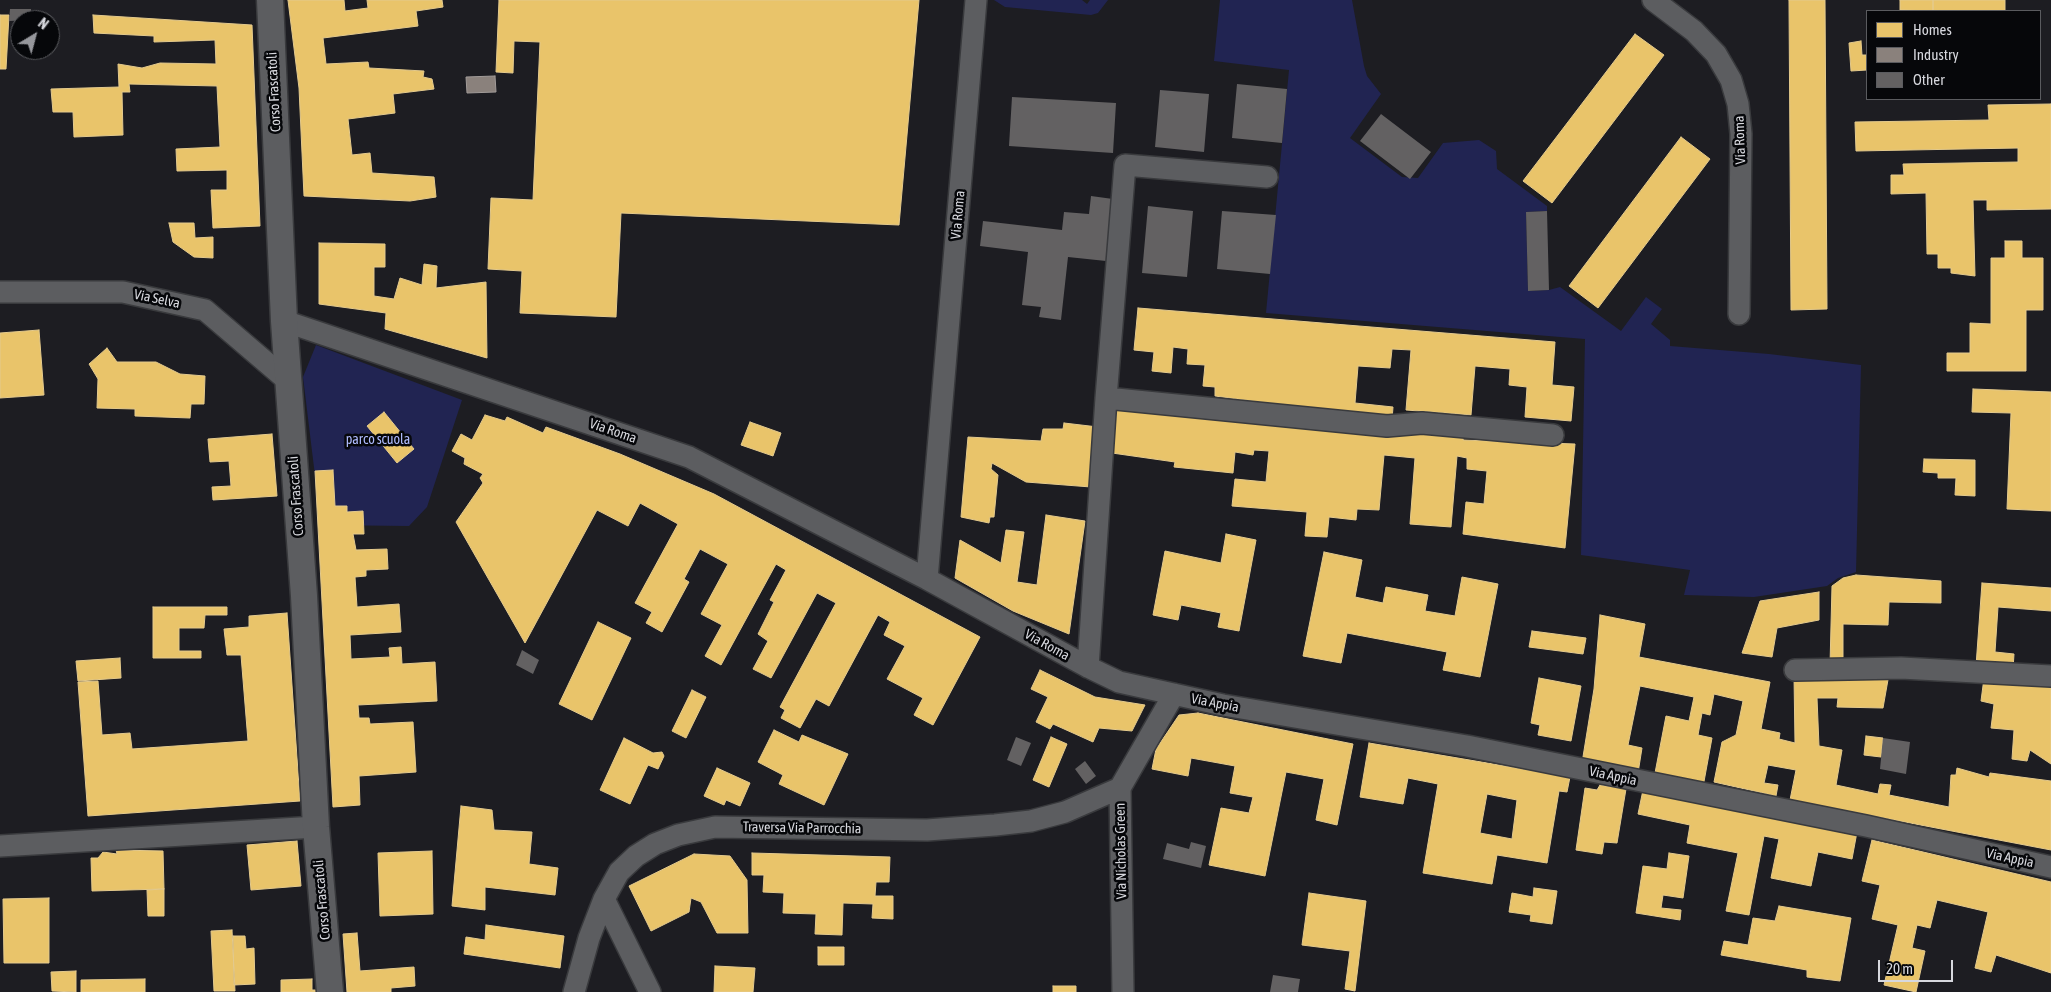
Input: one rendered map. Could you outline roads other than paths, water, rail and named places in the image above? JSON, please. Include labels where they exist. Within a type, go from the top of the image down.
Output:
[{"type":"street","name":"Corso Frascatoli","points":[[270,0],[284,321],[304,596],[316,827],[330,992]]},
{"type":"street","name":"Via Roma","points":[[927,579],[976,0]]},
{"type":"street","name":"Via Roma","points":[[1653,0],[1694,31],[1716,54],[1731,80],[1738,104],[1741,134],[1739,314]]},
{"type":"street","points":[[1088,667],[1106,398],[1125,165],[1267,176]]},
{"type":"street","name":"Via Selva","points":[[0,292],[123,292],[205,310],[288,386]]},
{"type":"street","name":"Via Roma","points":[[284,321],[688,457],[927,579],[1088,667],[1120,682],[1174,694]]},
{"type":"street","points":[[1106,398],[1388,426],[1422,423],[1554,435]]},
{"type":"street","points":[[1795,670],[1901,668],[2051,676]]},
{"type":"street","name":"Via Nicholas Green","points":[[1124,992],[1120,788],[1174,694]]},
{"type":"street","name":"Via Appia","points":[[1174,694],[1466,746],[1866,826],[2051,867]]},
{"type":"street","name":"Traversa Via Parrocchia","points":[[574,992],[589,938],[604,899],[619,872],[636,856],[655,844],[694,830],[715,827],[927,830],[995,825],[1031,820],[1065,812],[1120,788]]},
{"type":"street","points":[[0,846],[316,827]]},
{"type":"street","points":[[604,899],[650,992]]},
{"type":"park label","name":"parco scuola","points":[[378,440]]}]
